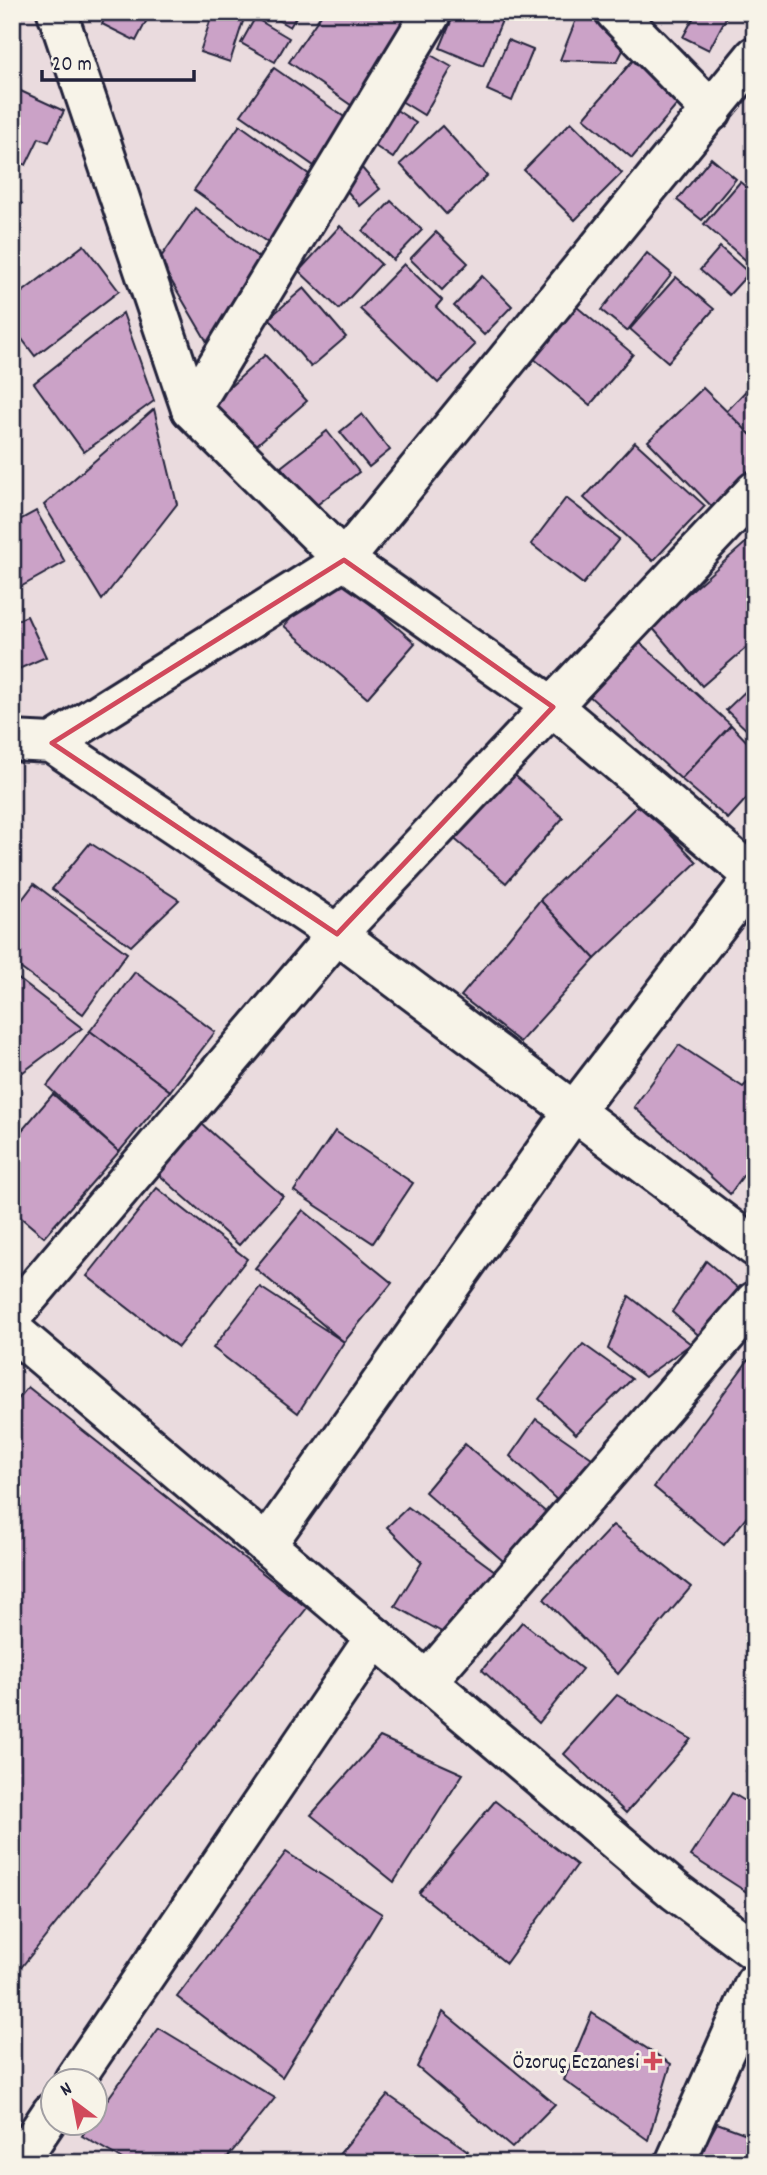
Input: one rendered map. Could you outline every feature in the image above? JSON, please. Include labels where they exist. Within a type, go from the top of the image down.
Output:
[{"type":"street","points":[[57,12],[191,409],[344,560],[552,707],[755,876],[574,1111],[266,1545]]},
{"type":"street","points":[[191,409],[432,12]]},
{"type":"street","points":[[615,12],[712,111]]},
{"type":"street","points":[[52,743],[344,560],[755,56]]},
{"type":"street","points":[[12,1316],[24,1277],[338,934],[755,491]]},
{"type":"street","points":[[12,741],[52,743],[338,934],[755,1247]]},
{"type":"street","points":[[427,1681],[755,1301]]},
{"type":"street","points":[[12,1330],[675,1891],[755,1951]]},
{"type":"street","points":[[84,2066],[375,1637]]},
{"type":"street","points":[[675,2163],[755,1983]]},
{"type":"street","points":[[18,2163],[38,2133]]},
{"type":"highlighted area","points":[[344,560],[553,707],[337,934],[52,743]]},
{"type":"building","points":[[108,12],[151,12],[136,41],[102,24]]},
{"type":"building","points":[[213,12],[246,12],[230,62],[200,52]]},
{"type":"building","points":[[264,12],[299,12],[290,27]]},
{"type":"building","points":[[323,12],[416,12],[358,110],[289,62]]},
{"type":"building","points":[[455,12],[490,12],[503,18],[483,66],[440,48]]},
{"type":"building","points":[[579,12],[591,12],[631,35],[617,62],[560,60]]},
{"type":"building","points":[[690,12],[729,12],[709,50],[683,37],[695,15]]},
{"type":"building","points":[[255,18],[289,38],[275,62],[241,43]]},
{"type":"building","points":[[508,40],[533,50],[512,101],[487,90]]},
{"type":"building","points":[[429,54],[452,67],[424,115],[401,101]]},
{"type":"building","points":[[634,59],[682,99],[632,158],[584,118]]},
{"type":"building","points":[[274,68],[350,121],[317,168],[241,115]]},
{"type":"building","points":[[12,87],[64,111],[49,142],[39,138],[26,165],[12,159]]},
{"type":"building","points":[[395,109],[416,123],[393,158],[372,144]]},
{"type":"building","points":[[571,122],[622,173],[575,220],[524,170]]},
{"type":"building","points":[[240,125],[317,180],[271,245],[194,190]]},
{"type":"building","points":[[442,126],[487,176],[446,214],[400,164]]},
{"type":"building","points":[[711,158],[736,179],[702,220],[677,200]]},
{"type":"building","points":[[361,167],[380,189],[360,206],[341,184]]},
{"type":"building","points":[[740,182],[755,194],[755,255],[749,263],[704,224]]},
{"type":"building","points":[[12,194],[22,204],[12,213]]},
{"type":"building","points":[[391,201],[422,230],[393,260],[363,231]]},
{"type":"building","points":[[195,208],[272,268],[210,347],[159,260]]},
{"type":"building","points":[[340,226],[381,264],[339,309],[299,271]]},
{"type":"building","points":[[436,232],[468,263],[442,290],[410,259]]},
{"type":"building","points":[[84,245],[119,291],[35,356],[12,326],[12,300]]},
{"type":"building","points":[[720,247],[749,273],[729,295],[700,270]]},
{"type":"building","points":[[647,253],[672,274],[627,331],[601,310]]},
{"type":"building","points":[[404,264],[442,300],[436,307],[475,345],[438,383],[360,309]]},
{"type":"building","points":[[482,276],[512,306],[484,335],[454,306]]},
{"type":"building","points":[[676,277],[714,309],[668,362],[630,329]]},
{"type":"building","points":[[304,288],[346,337],[311,367],[269,318]]},
{"type":"building","points":[[577,307],[633,354],[590,405],[533,358]]},
{"type":"building","points":[[123,313],[154,401],[84,452],[34,383]]},
{"type":"building","points":[[265,355],[307,401],[253,448],[212,403]]},
{"type":"building","points":[[755,381],[755,439],[726,412]]},
{"type":"building","points":[[703,388],[755,439],[755,477],[720,515],[648,441]]},
{"type":"building","points":[[154,409],[177,504],[102,600],[44,505]]},
{"type":"building","points":[[362,414],[390,450],[369,467],[340,432]]},
{"type":"building","points":[[327,431],[359,472],[313,508],[281,467]]},
{"type":"building","points":[[635,442],[705,506],[653,561],[584,498]]},
{"type":"building","points":[[566,498],[619,539],[583,584],[531,544]]},
{"type":"building","points":[[36,511],[65,562],[15,590],[12,585],[12,524]]},
{"type":"building","points":[[755,518],[755,542],[744,530]]},
{"type":"building","points":[[751,538],[755,542],[755,640],[702,686],[651,626]]},
{"type":"building","points":[[333,571],[415,643],[367,698],[284,626]]},
{"type":"building","points":[[27,616],[46,657],[12,672],[12,622]]},
{"type":"building","points":[[637,640],[731,725],[681,779],[587,694]]},
{"type":"building","points":[[755,682],[755,738],[726,710]]},
{"type":"building","points":[[731,725],[755,750],[755,789],[728,819],[681,779]]},
{"type":"building","points":[[509,770],[563,818],[506,883],[451,836]]},
{"type":"building","points":[[640,803],[697,862],[595,959],[540,900]]},
{"type":"building","points":[[90,843],[179,900],[131,946],[52,889]]},
{"type":"building","points":[[34,884],[127,953],[83,1014],[12,962],[12,913]]},
{"type":"building","points":[[540,900],[595,959],[520,1042],[461,996]]},
{"type":"building","points":[[135,972],[215,1032],[170,1091],[90,1031]]},
{"type":"building","points":[[12,974],[82,1028],[23,1072],[12,1063]]},
{"type":"building","points":[[90,1031],[170,1091],[119,1152],[47,1086]]},
{"type":"building","points":[[679,1045],[743,1087],[755,1075],[755,1159],[730,1194],[634,1107]]},
{"type":"building","points":[[12,1063],[23,1072],[12,1086]]},
{"type":"building","points":[[53,1094],[119,1152],[44,1237],[12,1210],[12,1142]]},
{"type":"building","points":[[202,1124],[283,1196],[239,1245],[158,1174]]},
{"type":"building","points":[[335,1131],[413,1183],[373,1243],[294,1191]]},
{"type":"building","points":[[157,1188],[247,1259],[178,1347],[87,1276]]},
{"type":"building","points":[[303,1210],[392,1283],[344,1342],[255,1268]]},
{"type":"building","points":[[706,1261],[745,1294],[703,1339],[672,1312]]},
{"type":"building","points":[[260,1287],[344,1342],[298,1413],[213,1348]]},
{"type":"building","points":[[629,1296],[691,1344],[645,1377],[608,1349]]},
{"type":"building","points":[[583,1344],[632,1379],[576,1434],[539,1399]]},
{"type":"building","points":[[755,1351],[755,1507],[724,1545],[654,1487]]},
{"type":"building","points":[[28,1387],[307,1608],[12,1979],[12,1407]]},
{"type":"building","points":[[536,1419],[602,1465],[560,1503],[510,1456]]},
{"type":"building","points":[[465,1444],[554,1519],[510,1567],[425,1492]]},
{"type":"building","points":[[408,1507],[499,1574],[449,1636],[395,1606],[422,1562],[387,1527]]},
{"type":"building","points":[[613,1525],[691,1587],[618,1674],[544,1599]]},
{"type":"building","points":[[522,1622],[582,1669],[539,1723],[482,1670]]},
{"type":"building","points":[[617,1695],[691,1739],[626,1813],[564,1754]]},
{"type":"building","points":[[380,1737],[463,1774],[394,1882],[311,1815]]},
{"type":"building","points":[[755,1757],[755,1777],[746,1771]]},
{"type":"building","points":[[732,1793],[755,1807],[755,1884],[748,1893],[691,1856]]},
{"type":"building","points":[[495,1801],[577,1865],[506,1963],[419,1893]]},
{"type":"building","points":[[286,1852],[382,1914],[282,2077],[177,1997]]},
{"type":"building","points":[[443,2012],[555,2104],[512,2148],[417,2067]]},
{"type":"building","points":[[592,2013],[671,2064],[648,2140],[564,2080]]},
{"type":"building","points":[[159,2028],[275,2098],[223,2163],[129,2163],[82,2136],[108,2136],[108,2099]]},
{"type":"building","points":[[388,2095],[468,2151],[459,2163],[332,2163]]},
{"type":"building","points":[[717,2123],[755,2137],[755,2163],[695,2163]]},
{"type":"place","name":"Özoruç Eczanesi","points":[[653,2061]]}]
